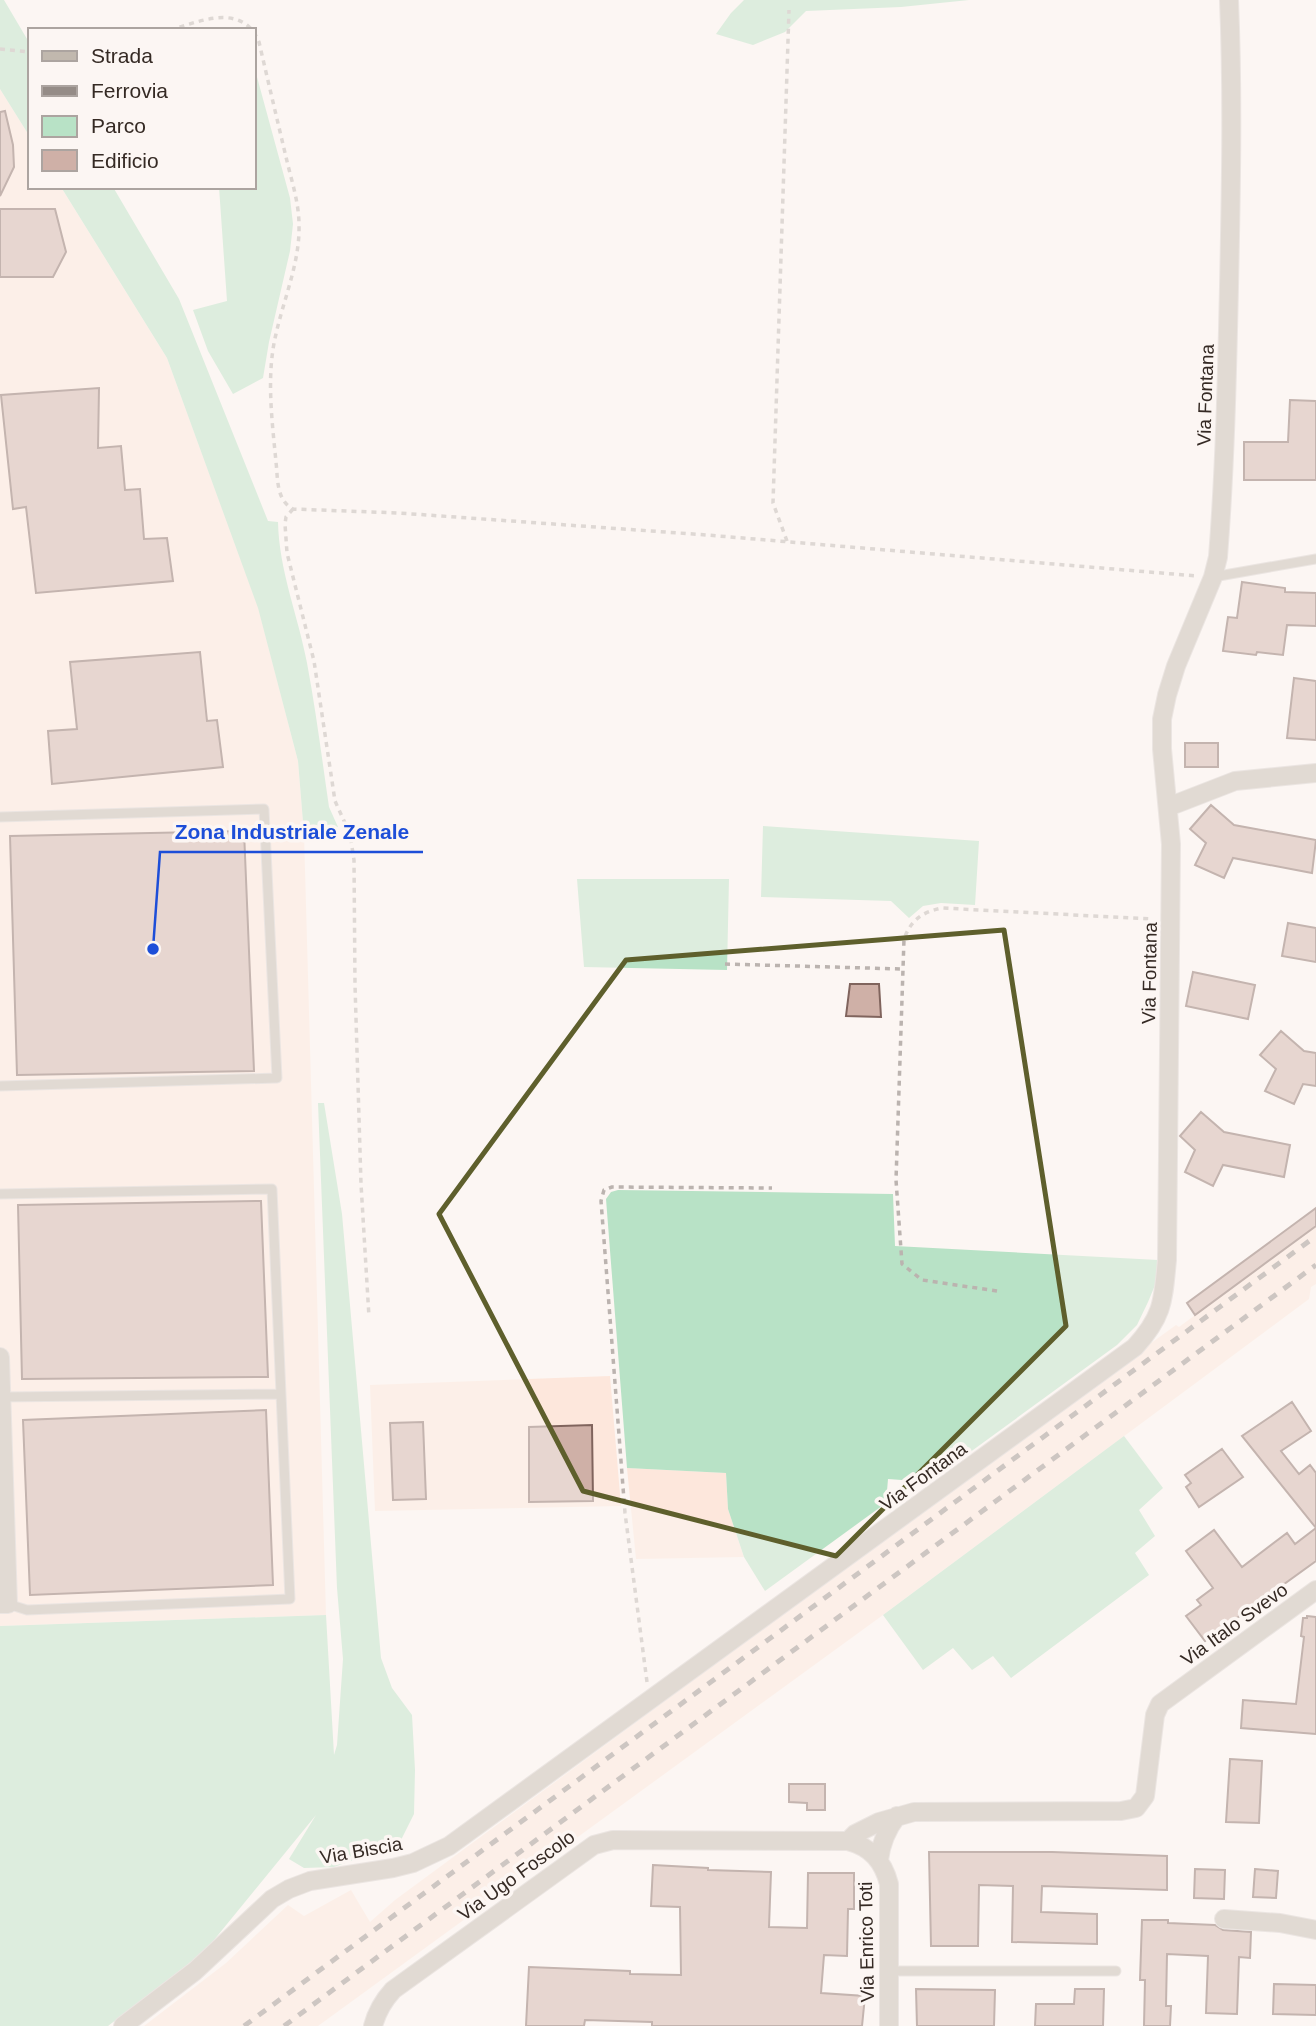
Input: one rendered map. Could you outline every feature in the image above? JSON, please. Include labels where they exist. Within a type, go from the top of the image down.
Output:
[{"type":"street","name":"Via Fontana","points":[[650,1701],[1135,1347],[1150,1330],[1160,1310],[1167,1260],[1171,920],[1171,844],[1162,749],[1162,719],[1176,666],[1213,577],[1218,557],[1227,380],[1232,94],[1229,0]]},
{"type":"street","points":[[1168,807],[1235,781],[1316,773]]},
{"type":"street","points":[[0,1357],[4,1604]]},
{"type":"street","name":"Via Italo Svevo","points":[[897,1816],[923,1812],[1121,1811],[1136,1808],[1145,1796],[1154,1715],[1160,1704],[1316,1590]]},
{"type":"street","name":"Via Biscia","points":[[123,2026],[195,1971],[272,1899],[310,1881],[393,1868],[432,1855],[449,1846],[650,1701]]},
{"type":"street","points":[[878,1860],[861,1845],[848,1841],[855,1834],[897,1816]]},
{"type":"street","points":[[878,1860],[881,1845],[897,1816]]},
{"type":"street","name":"Via Ugo Foscolo","points":[[373,2026],[380,2007],[393,1990],[594,1845],[612,1840],[848,1841]]},
{"type":"street","name":"Via Enrico Toti","points":[[878,1860],[886,1871],[889,1884],[889,2026]]},
{"type":"street","points":[[1224,1919],[1280,1923],[1316,1930]]},
{"type":"lane","points":[[1213,577],[1316,559]]},
{"type":"lane","points":[[0,817],[264,809],[276,1078],[0,1086]]},
{"type":"lane","points":[[0,1194],[272,1189],[290,1599],[27,1610],[4,1604]]},
{"type":"lane","points":[[1,1397],[281,1394]]},
{"type":"lane","points":[[888,1970],[1116,1971]]},
{"type":"path","points":[[787,541],[774,503],[789,10]]},
{"type":"path","points":[[179,28],[226,17],[239,19],[250,28]]},
{"type":"path","points":[[256,36],[295,196],[299,223],[299,240],[290,285],[275,335],[271,380],[279,491],[286,506],[293,509],[399,513],[787,541],[1213,577]]},
{"type":"path","points":[[0,49],[28,52]]},
{"type":"path","points":[[293,509],[286,517],[285,524],[287,553],[314,661],[335,802],[350,834],[354,860],[360,1170],[369,1317]]},
{"type":"path","points":[[997,1291],[922,1280],[902,1264],[896,1180],[904,939],[909,927],[918,916],[942,908],[1171,920]]},
{"type":"path","points":[[725,964],[903,969]]},
{"type":"path","points":[[650,1701],[625,1513],[601,1201],[604,1190],[612,1186],[772,1188]]},
{"type":"highlighted area","points":[[1004,930],[1066,1326],[836,1556],[583,1491],[439,1214],[626,960]]},
{"type":"shaded area","points":[[0,89],[28,134],[28,189],[62,189],[167,358],[258,607],[298,761],[304,834],[326,1615],[0,1626]]},
{"type":"shaded area","points":[[1316,1226],[1316,1284],[1311,1287],[1309,1299],[883,1615],[318,2026],[144,2026],[226,1963],[288,1905],[304,1916],[351,1890],[370,1922],[395,1900],[1114,1370],[1176,1325],[1179,1327]]},
{"type":"shaded area","points":[[610,1376],[621,1506],[375,1511],[370,1385]]},
{"type":"shaded area","points":[[627,1468],[726,1473],[728,1509],[744,1557],[636,1559]]},
{"type":"green space","points":[[0,0],[4,0],[28,41],[28,134],[0,89]]},
{"type":"green space","points":[[744,0],[969,0],[901,7],[806,11],[785,32],[753,45],[716,34]]},
{"type":"green space","points":[[256,73],[290,198],[293,224],[290,251],[263,378],[233,394],[208,351],[193,310],[227,301],[219,189],[256,189]]},
{"type":"green space","points":[[62,189],[114,189],[179,299],[268,521],[278,522],[285,575],[310,681],[329,807],[338,827],[304,834],[298,761],[258,608],[167,358]]},
{"type":"green space","points":[[763,826],[979,841],[975,905],[941,903],[923,906],[909,918],[891,901],[761,897]]},
{"type":"green space","points":[[577,879],[729,879],[727,970],[584,967]]},
{"type":"green space","points":[[318,1103],[324,1103],[342,1214],[381,1658],[392,1688],[412,1715],[414,1814],[399,1844],[334,1867],[304,1868],[289,1859],[316,1815],[205,1951],[108,2026],[0,2026],[0,1626],[326,1615],[334,1755],[343,1659],[337,1588]]},
{"type":"green space","points":[[611,1192],[893,1194],[895,1246],[1158,1260],[1158,1278],[1137,1325],[1117,1345],[929,1482],[888,1479],[886,1503],[765,1591],[744,1557],[728,1509],[726,1473],[627,1468],[606,1199]]},
{"type":"green space","points":[[1124,1436],[1163,1488],[1139,1510],[1155,1536],[1135,1553],[1149,1575],[1011,1678],[993,1656],[972,1670],[953,1648],[923,1670],[883,1615]]},
{"type":"building","points":[[5,111],[13,145],[14,167],[0,196],[0,112]]},
{"type":"building","points":[[0,209],[55,209],[66,252],[53,277],[0,277]]},
{"type":"building","points":[[99,388],[98,448],[121,446],[125,490],[140,489],[144,539],[167,538],[173,581],[36,593],[26,507],[13,509],[1,395]]},
{"type":"building","points":[[1290,400],[1316,401],[1316,480],[1244,480],[1244,442],[1288,442]]},
{"type":"building","points":[[1242,582],[1285,588],[1285,592],[1316,593],[1316,626],[1287,625],[1283,655],[1223,651],[1228,617],[1237,618]]},
{"type":"building","points":[[200,652],[207,721],[217,720],[223,767],[52,784],[48,731],[77,729],[70,662]]},
{"type":"building","points":[[1294,678],[1316,681],[1316,740],[1287,738]]},
{"type":"building","points":[[1185,743],[1218,743],[1218,767],[1185,767]]},
{"type":"building","points":[[1211,805],[1234,825],[1316,840],[1312,873],[1233,858],[1224,878],[1195,865],[1206,843],[1190,829]]},
{"type":"building","points":[[244,831],[254,1071],[17,1075],[10,836]]},
{"type":"building","points":[[1288,923],[1316,928],[1316,962],[1282,956]]},
{"type":"building","points":[[1193,972],[1255,985],[1248,1019],[1186,1006]]},
{"type":"building","points":[[850,984],[879,984],[881,1017],[846,1016]]},
{"type":"building","points":[[1281,1031],[1304,1051],[1316,1053],[1316,1086],[1303,1084],[1294,1104],[1265,1091],[1276,1069],[1260,1055]]},
{"type":"building","points":[[1201,1112],[1224,1132],[1290,1145],[1284,1177],[1223,1165],[1213,1186],[1185,1172],[1195,1150],[1180,1136]]},
{"type":"building","points":[[261,1201],[268,1377],[22,1379],[18,1205]]},
{"type":"building","points":[[1316,1208],[1316,1226],[1195,1315],[1187,1303]]},
{"type":"building","points":[[1292,1402],[1311,1431],[1281,1451],[1299,1474],[1310,1465],[1316,1473],[1316,1528],[1242,1436]]},
{"type":"building","points":[[266,1410],[273,1585],[30,1595],[23,1420]]},
{"type":"building","points":[[423,1422],[426,1499],[393,1500],[390,1423]]},
{"type":"building","points":[[592,1425],[593,1501],[529,1502],[529,1427]]},
{"type":"building","points":[[1222,1449],[1243,1477],[1199,1507],[1186,1487],[1191,1483],[1185,1475]]},
{"type":"building","points":[[1316,1528],[1316,1561],[1205,1641],[1186,1616],[1201,1605],[1197,1600],[1213,1588],[1186,1551],[1214,1530],[1242,1567],[1287,1533],[1295,1544]]},
{"type":"building","points":[[1316,1617],[1316,1734],[1241,1728],[1243,1700],[1296,1704],[1304,1637],[1301,1636],[1303,1618]]},
{"type":"building","points":[[1230,1759],[1262,1761],[1259,1823],[1226,1822]]},
{"type":"building","points":[[789,1784],[825,1784],[825,1810],[807,1810],[807,1803],[789,1802]]},
{"type":"building","points":[[929,1852],[1167,1856],[1167,1890],[1042,1886],[1041,1912],[1097,1914],[1097,1944],[1012,1942],[1013,1886],[979,1885],[978,1946],[931,1946]]},
{"type":"building","points":[[653,1865],[771,1872],[769,1927],[807,1928],[808,1873],[854,1873],[854,1909],[848,1909],[847,1956],[824,1955],[821,1993],[865,1996],[862,2026],[652,2026],[652,2022],[585,2020],[584,2026],[526,2026],[529,1967],[681,1975],[680,1907],[651,1906]]},
{"type":"building","points":[[1195,1869],[1225,1870],[1224,1899],[1194,1898]]},
{"type":"building","points":[[1255,1869],[1278,1871],[1276,1898],[1253,1897]]},
{"type":"building","points":[[1142,1920],[1215,1925],[1223,1930],[1251,1932],[1250,1958],[1239,1957],[1237,2014],[1206,2013],[1208,1956],[1167,1954],[1166,2006],[1171,2006],[1170,2026],[1144,2026],[1145,1980],[1140,1980]]},
{"type":"building","points":[[1274,1984],[1316,1985],[1316,2015],[1273,2014]]},
{"type":"building","points":[[916,1989],[995,1990],[994,2026],[917,2026]]},
{"type":"building","points":[[1075,1989],[1104,1989],[1103,2026],[1035,2026],[1036,2004],[1074,2004]]},
{"type":"railway","points":[[244,2026],[1316,1236]]},
{"type":"railway","points":[[284,2026],[1316,1265]]},
{"type":"place","name":"Zona Industriale Zenale","points":[[153,949]]}]
